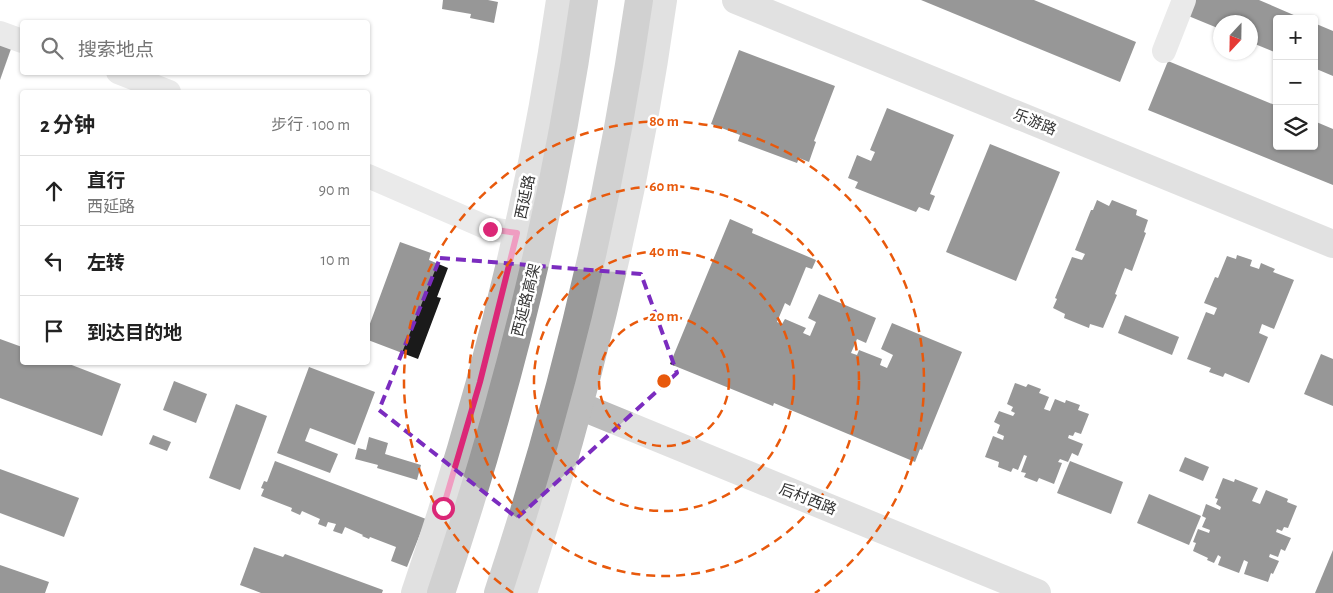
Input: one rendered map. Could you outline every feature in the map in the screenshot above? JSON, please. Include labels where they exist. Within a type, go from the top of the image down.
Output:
[{"type":"highway","name":"西延路高架","points":[[441,593],[491,434],[528,294],[558,154],[584,0]]},
{"type":"highway","points":[[498,593],[550,425],[582,298],[611,164],[639,0]]},
{"type":"main road","name":"西延路","points":[[415,593],[471,417],[501,305],[536,145],[560,0]]},
{"type":"main road","points":[[523,593],[580,406],[602,320],[625,220],[663,0]]},
{"type":"main road","name":"乐游路","points":[[736,0],[1333,244]]},
{"type":"main road","name":"后村西路","points":[[580,406],[1037,593]]},
{"type":"street","points":[[1164,51],[1184,0]]},
{"type":"street","points":[[0,33],[20,40]]},
{"type":"street","points":[[126,75],[164,90]]},
{"type":"street","points":[[370,177],[490,229],[517,233]]},
{"type":"highlighted area","points":[[440,258],[641,274],[677,373],[517,518],[379,410]]},
{"type":"building","points":[[443,0],[488,0],[498,2],[494,23],[470,18],[471,14],[442,9]]},
{"type":"building","points":[[921,0],[1034,0],[1136,42],[1120,82]]},
{"type":"building","points":[[1192,0],[1259,0],[1294,15],[1273,15],[1273,51],[1258,45],[1258,15],[1213,15],[1213,26],[1186,15]]},
{"type":"building","points":[[1318,25],[1333,31],[1333,76],[1318,70]]},
{"type":"building","points":[[0,42],[12,46],[0,80]]},
{"type":"building","points":[[739,50],[835,86],[814,141],[816,142],[809,162],[799,158],[797,163],[738,141],[740,135],[711,124]]},
{"type":"building","points":[[1168,61],[1273,104],[1273,150],[1318,150],[1318,123],[1333,129],[1333,185],[1148,110]]},
{"type":"building","points":[[887,108],[954,135],[930,194],[935,196],[929,211],[919,207],[916,212],[855,188],[858,182],[848,178],[857,155],[871,161],[875,152],[870,150]]},
{"type":"building","points":[[990,144],[1060,172],[1016,281],[946,252]]},
{"type":"building","points":[[1097,200],[1109,206],[1112,200],[1137,210],[1136,215],[1148,220],[1144,232],[1146,233],[1132,271],[1125,268],[1115,294],[1117,295],[1103,328],[1090,324],[1089,328],[1064,318],[1065,314],[1053,308],[1057,299],[1055,298],[1072,257],[1082,260],[1085,254],[1075,250]]},
{"type":"building","points":[[730,219],[753,229],[752,233],[816,260],[812,269],[806,267],[790,306],[785,303],[777,322],[782,324],[785,319],[806,328],[803,333],[810,336],[816,322],[808,318],[819,294],[876,318],[866,343],[857,339],[851,353],[857,355],[859,350],[882,359],[880,365],[887,368],[893,355],[881,349],[892,323],[962,352],[922,450],[920,449],[915,462],[774,403],[773,406],[670,364]]},
{"type":"building","points":[[400,242],[431,253],[429,260],[448,268],[437,297],[441,298],[418,359],[370,341],[370,324]]},
{"type":"building","points":[[1237,255],[1252,260],[1250,266],[1259,269],[1261,263],[1275,269],[1273,272],[1294,280],[1274,329],[1262,324],[1259,333],[1268,337],[1249,383],[1225,373],[1223,377],[1209,372],[1211,368],[1187,359],[1206,312],[1214,315],[1217,308],[1204,303],[1215,277],[1218,278],[1227,256],[1236,259]]},
{"type":"building","points":[[1125,315],[1179,337],[1172,355],[1118,333]]},
{"type":"building","points":[[0,339],[20,346],[20,365],[72,365],[121,384],[102,436],[0,398]]},
{"type":"building","points":[[1321,354],[1333,359],[1333,406],[1304,394]]},
{"type":"building","points":[[309,367],[375,392],[355,445],[310,428],[305,441],[338,454],[330,473],[277,453]]},
{"type":"building","points":[[174,381],[207,394],[196,423],[163,410]]},
{"type":"building","points":[[1015,383],[1026,387],[1028,384],[1041,389],[1039,393],[1049,397],[1044,409],[1050,411],[1055,399],[1065,403],[1066,400],[1080,405],[1078,410],[1089,414],[1081,434],[1075,432],[1073,436],[1069,435],[1068,438],[1083,444],[1078,456],[1072,453],[1068,462],[1060,459],[1058,462],[1062,463],[1054,484],[1039,478],[1037,482],[1024,477],[1026,473],[1021,472],[1027,456],[1024,455],[1018,470],[1013,468],[1011,472],[998,467],[999,462],[985,457],[993,436],[1003,440],[1004,436],[997,433],[1000,425],[994,422],[999,411],[1013,416],[1015,413],[1011,411],[1013,407],[1007,404]]},
{"type":"building","points":[[236,404],[267,416],[240,490],[209,478]]},
{"type":"building","points":[[153,435],[171,442],[167,451],[149,444]]},
{"type":"building","points":[[369,437],[388,443],[385,454],[421,465],[417,480],[377,468],[378,465],[355,459],[358,448],[366,450]]},
{"type":"building","points":[[1185,457],[1209,467],[1203,481],[1179,471]]},
{"type":"building","points":[[275,461],[426,519],[407,567],[391,561],[396,547],[370,537],[369,539],[345,527],[342,534],[333,531],[336,524],[328,522],[326,527],[318,524],[320,519],[302,511],[300,515],[291,511],[292,508],[261,496],[264,489],[261,488],[264,481],[267,482]]},
{"type":"building","points":[[1070,461],[1123,482],[1111,514],[1057,493]]},
{"type":"building","points":[[0,469],[79,498],[64,537],[0,513]]},
{"type":"building","points":[[1223,478],[1234,482],[1235,479],[1258,488],[1252,501],[1260,504],[1266,490],[1288,499],[1287,502],[1297,506],[1288,528],[1284,527],[1282,531],[1277,529],[1276,532],[1291,538],[1285,551],[1281,549],[1278,557],[1270,554],[1269,557],[1279,561],[1273,574],[1271,573],[1268,582],[1244,574],[1248,562],[1244,560],[1239,573],[1218,565],[1221,557],[1218,555],[1214,563],[1193,551],[1196,543],[1193,542],[1198,529],[1209,533],[1210,530],[1202,527],[1206,518],[1202,516],[1206,504],[1220,510],[1221,507],[1216,504],[1218,499],[1215,498]]},
{"type":"building","points":[[1149,494],[1201,516],[1189,545],[1137,523]]},
{"type":"building","points":[[254,547],[283,557],[285,554],[383,590],[382,593],[261,593],[240,585]]},
{"type":"building","points":[[1333,550],[1333,593],[1315,593]]},
{"type":"building","points":[[0,565],[49,582],[45,593],[0,593]]},
{"type":"route","points":[[443,508],[480,382],[503,296],[517,233],[490,229]]}]
